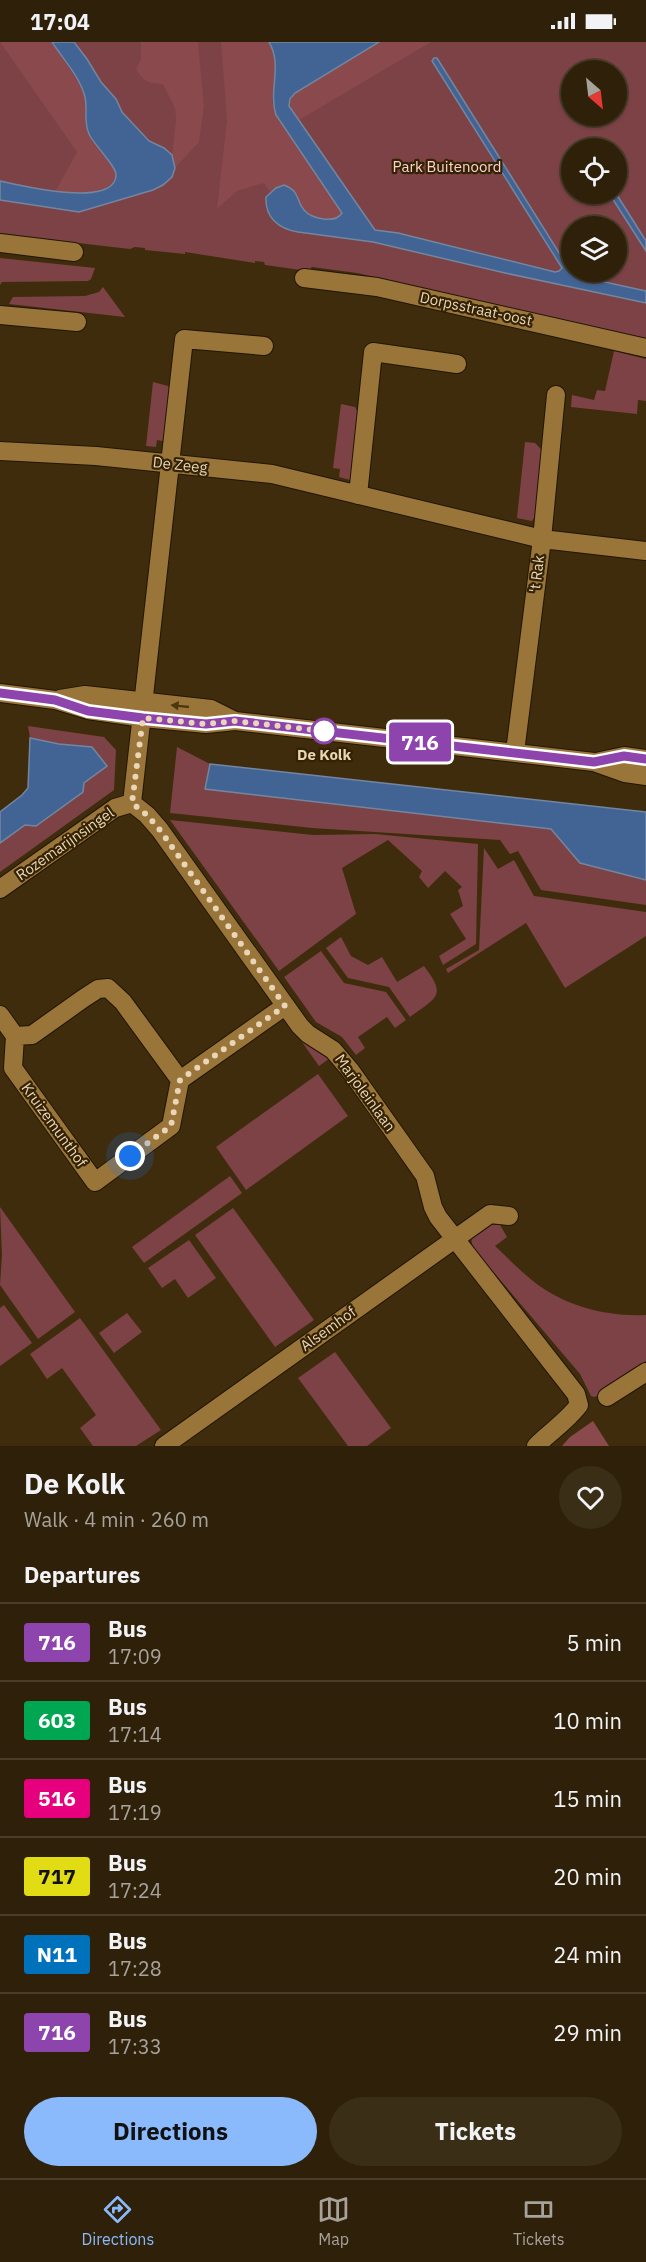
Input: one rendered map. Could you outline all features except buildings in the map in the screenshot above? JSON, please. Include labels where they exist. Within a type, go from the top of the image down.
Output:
[{"type":"street","points":[[0,243],[74,252]]},
{"type":"street","name":"Dorpsstraat-oost","points":[[303,278],[377,287],[646,348]]},
{"type":"street","points":[[0,315],[77,322]]},
{"type":"street","points":[[132,803],[172,464],[184,339],[264,346]]},
{"type":"street","points":[[358,495],[374,352],[457,364]]},
{"type":"street","name":"'t Rak","points":[[515,752],[542,539],[556,395]]},
{"type":"street","name":"De Zeeg","points":[[0,451],[96,456],[272,474],[542,539],[646,551]]},
{"type":"street","points":[[0,693],[55,700],[88,711],[144,710],[206,724],[235,721],[594,762],[625,773],[646,776]]},
{"type":"street","points":[[594,762],[624,756],[646,759]]},
{"type":"street","name":"Rozemarijnsingel","points":[[0,889],[115,808],[132,803]]},
{"type":"street","name":"Marjoleinlaan","points":[[132,803],[160,830],[304,1030],[333,1050],[350,1070],[425,1176],[434,1211],[576,1394],[579,1405],[536,1446]]},
{"type":"street","points":[[0,1015],[15,1036],[34,1034],[98,989],[108,988],[123,1002],[180,1080],[285,1006]]},
{"type":"street","name":"Kruizemunthof","points":[[15,1036],[13,1068],[95,1182],[171,1126],[180,1080]]},
{"type":"street","points":[[453,1238],[490,1214],[509,1216]]},
{"type":"street","name":"Alsemhof","points":[[164,1446],[453,1238]]},
{"type":"street","points":[[607,1397],[646,1372]]},
{"type":"green space","name":"Park Buitenoord","points":[[0,42],[646,42],[646,340],[357,273],[312,267],[308,271],[265,265],[264,262],[255,261],[255,263],[185,252],[185,254],[135,247],[130,249],[0,234]]},
{"type":"green space","points":[[0,258],[95,268],[88,281],[2,282],[0,285]]},
{"type":"green space","points":[[103,287],[125,317],[9,304],[13,297],[85,296],[99,292]]},
{"type":"green space","points":[[614,351],[646,359],[646,401],[638,400],[637,414],[571,407],[572,395],[594,400],[597,390],[605,391]]},
{"type":"green space","points":[[153,382],[168,386],[171,392],[168,442],[157,440],[156,447],[146,446]]},
{"type":"green space","points":[[341,404],[355,407],[359,414],[354,474],[350,480],[339,477],[340,469],[333,468]]},
{"type":"green space","points":[[525,442],[535,443],[544,452],[537,514],[532,521],[517,518]]},
{"type":"green space","points":[[28,726],[104,737],[116,750],[114,790],[0,872],[0,843],[25,825],[59,744],[30,738]]},
{"type":"green space","points":[[177,747],[210,764],[206,789],[551,829],[580,863],[646,880],[646,905],[541,890],[518,851],[510,854],[500,840],[312,828],[170,813]]},
{"type":"green space","points":[[170,820],[313,835],[375,834],[478,844],[476,944],[443,965],[439,956],[466,939],[450,914],[463,906],[458,890],[462,887],[445,871],[428,888],[419,877],[422,871],[388,840],[342,868],[356,914],[279,971]]},
{"type":"green space","points":[[484,848],[498,869],[514,860],[534,896],[646,912],[646,936],[565,988],[526,923],[448,973],[446,969],[479,950]]},
{"type":"green space","points":[[341,937],[351,956],[368,965],[382,957],[397,982],[424,966],[435,984],[436,995],[427,1005],[410,1017],[389,987],[348,978],[326,948]]},
{"type":"green space","points":[[321,951],[344,983],[386,992],[406,1020],[395,1028],[387,1017],[358,1037],[365,1048],[356,1055],[342,1037],[316,1022],[284,977]]},
{"type":"green space","points":[[297,1035],[330,1058],[319,1066]]},
{"type":"green space","points":[[318,1074],[348,1116],[246,1190],[216,1147]]},
{"type":"green space","points":[[230,1176],[242,1193],[144,1263],[132,1247]]},
{"type":"green space","points":[[0,1207],[75,1312],[38,1339],[0,1285],[2,1255]]},
{"type":"green space","points":[[233,1208],[314,1320],[275,1347],[195,1235]]},
{"type":"green space","points":[[490,1225],[500,1225],[507,1237],[495,1246],[545,1290],[572,1303],[601,1312],[646,1315],[646,1361],[607,1386],[603,1394],[591,1396],[580,1374],[473,1248],[471,1238]]},
{"type":"green space","points":[[189,1240],[216,1278],[188,1298],[175,1279],[162,1288],[148,1268]]},
{"type":"green space","points":[[4,1305],[32,1343],[0,1366],[0,1308]]},
{"type":"green space","points":[[127,1313],[142,1332],[114,1353],[99,1333]]},
{"type":"green space","points":[[80,1318],[161,1430],[136,1446],[93,1446],[80,1428],[96,1415],[62,1368],[47,1379],[30,1354]]},
{"type":"green space","points":[[335,1352],[391,1428],[367,1446],[348,1446],[298,1378]]},
{"type":"shaded area","points":[[0,42],[52,42],[83,90],[86,106],[85,125],[92,141],[116,172],[109,186],[92,192],[55,192],[77,152]]},
{"type":"shaded area","points":[[141,42],[198,42],[204,106],[199,142],[175,168],[172,155],[175,108],[163,84],[147,81],[136,69],[141,59]]},
{"type":"shaded area","points":[[221,42],[269,42],[277,63],[272,102],[340,208],[342,213],[339,216],[329,220],[313,217],[303,209],[296,192],[276,188],[270,192],[264,183],[237,191],[217,209],[227,120]]},
{"type":"shaded area","points":[[379,42],[431,42],[299,120],[290,104],[295,93]]},
{"type":"shaded area","points":[[593,1421],[609,1446],[562,1446],[570,1437]]},
{"type":"water","points":[[52,42],[74,42],[101,82],[116,99],[122,112],[149,141],[164,148],[172,155],[175,168],[172,177],[163,185],[79,212],[0,200],[0,181],[44,190],[84,193],[100,191],[111,185],[116,175],[113,167],[89,134],[83,90],[71,68]]},
{"type":"water","points":[[269,42],[379,42],[295,93],[290,99],[289,106],[375,230],[398,233],[555,272],[561,269],[561,282],[605,282],[646,291],[646,303],[373,242],[298,232],[279,225],[268,211],[266,197],[276,188],[284,185],[293,190],[301,206],[312,216],[329,219],[342,213],[276,115],[273,51]]},
{"type":"water","points":[[437,58],[561,256],[561,266],[432,61]]},
{"type":"water","points":[[616,204],[623,204],[646,241],[646,251],[627,221],[627,216],[624,216]]},
{"type":"water","points":[[30,738],[92,747],[107,766],[84,783],[83,792],[36,826],[25,825],[0,843],[0,812],[28,788]]},
{"type":"water","points":[[210,764],[646,812],[646,880],[580,863],[551,829],[205,789]]},
{"type":"bus line","name":"716","points":[[0,693],[55,700],[88,711],[143,718],[206,724],[235,721],[594,762],[624,756],[646,759]]},
{"type":"place","name":"De Kolk","points":[[324,731]]},
{"type":"route","points":[[130,1156],[171,1126],[180,1080],[285,1006],[160,830],[132,803],[143,718],[206,724],[235,721],[324,731]]}]
